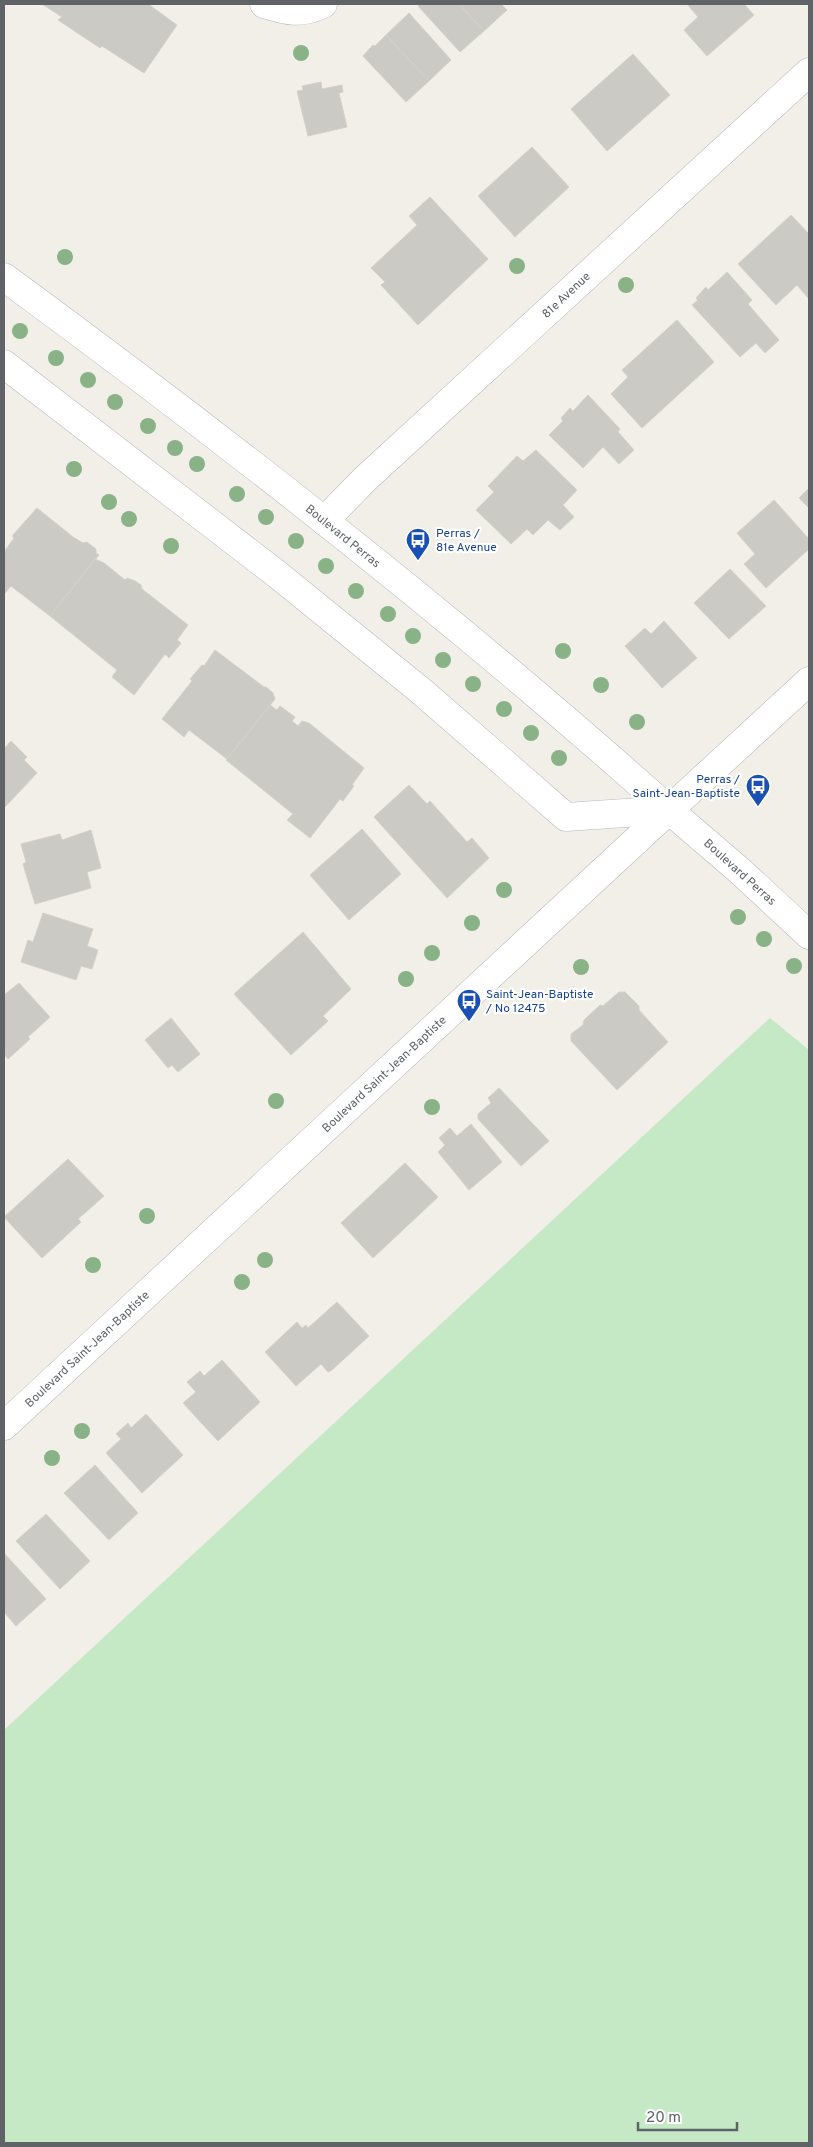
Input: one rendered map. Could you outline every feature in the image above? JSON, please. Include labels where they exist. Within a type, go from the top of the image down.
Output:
[{"type":"main road","points":[[264,4],[287,11],[309,11],[323,4]]},
{"type":"main road","name":"81e Avenue","points":[[324,521],[365,479],[809,72]]},
{"type":"main road","name":"Boulevard Perras","points":[[4,278],[184,411],[468,637],[740,871],[809,935]]},
{"type":"main road","points":[[4,364],[286,581],[421,691],[566,816],[669,810]]},
{"type":"main road","name":"Boulevard Saint-Jean-Baptiste","points":[[4,1426],[809,681]]},
{"type":"green space","points":[[770,1018],[809,1050],[809,2143],[4,2143],[4,1730]]},
{"type":"building","points":[[42,4],[148,4],[177,25],[144,73],[102,46],[100,48],[58,20],[62,17]]},
{"type":"building","points":[[420,4],[459,4],[484,31],[460,52],[418,6]]},
{"type":"building","points":[[459,4],[501,4],[507,10],[484,31]]},
{"type":"building","points":[[687,4],[744,4],[754,15],[707,56],[684,30],[698,17]]},
{"type":"building","points":[[409,13],[451,60],[429,81],[386,35]]},
{"type":"building","points":[[386,35],[429,81],[406,102],[363,56]]},
{"type":"building","points":[[633,54],[670,95],[607,151],[571,109]]},
{"type":"building","points":[[321,82],[322,89],[342,85],[343,92],[339,93],[347,127],[308,136],[297,91],[303,90],[302,86]]},
{"type":"building","points":[[532,147],[569,187],[515,237],[478,196]]},
{"type":"building","points":[[430,197],[488,259],[418,325],[381,285],[385,282],[371,268],[417,225],[409,216]]},
{"type":"building","points":[[791,215],[809,234],[809,299],[797,285],[776,305],[738,264]]},
{"type":"building","points":[[727,272],[752,300],[748,304],[779,340],[765,353],[756,343],[740,357],[692,305],[698,300],[696,298],[706,287],[708,290]]},
{"type":"building","points":[[677,320],[714,362],[642,428],[611,394],[628,377],[622,370]]},
{"type":"building","points":[[588,395],[620,429],[618,432],[634,450],[619,464],[603,447],[583,468],[549,435],[563,421],[561,418],[570,408],[573,411]]},
{"type":"building","points":[[536,450],[577,490],[563,505],[574,517],[560,530],[548,520],[533,535],[527,529],[511,544],[476,510],[494,492],[488,486],[517,456],[523,461]]},
{"type":"building","points":[[809,488],[809,508],[799,498]]},
{"type":"building","points":[[774,500],[809,539],[809,549],[766,588],[744,564],[755,554],[737,533]]},
{"type":"building","points":[[37,508],[73,537],[83,543],[87,542],[96,549],[96,553],[99,555],[50,616],[11,586],[4,592],[4,552],[14,538],[12,536]]},
{"type":"building","points":[[95,559],[104,563],[125,580],[127,578],[141,585],[142,589],[188,625],[177,640],[181,643],[169,658],[165,654],[134,695],[112,677],[117,670],[50,616]]},
{"type":"building","points":[[730,569],[766,606],[729,639],[694,603]]},
{"type":"building","points":[[664,621],[697,658],[662,688],[625,646],[645,628],[651,634]]},
{"type":"building","points":[[215,650],[266,687],[273,693],[275,699],[227,759],[189,730],[184,737],[162,719],[192,681],[190,679],[202,665],[204,666]]},
{"type":"building","points":[[270,705],[277,710],[280,706],[295,717],[292,721],[298,726],[302,721],[309,723],[364,768],[343,801],[340,799],[310,838],[287,820],[293,814],[226,760]]},
{"type":"building","points":[[11,741],[27,757],[24,760],[37,773],[4,808],[4,749]]},
{"type":"building","points":[[409,785],[427,804],[430,801],[467,842],[472,838],[489,858],[447,898],[374,817]]},
{"type":"building","points":[[362,829],[401,874],[349,920],[310,875]]},
{"type":"building","points":[[91,830],[101,868],[87,872],[91,888],[35,904],[23,864],[26,862],[21,844],[60,834],[62,840]]},
{"type":"building","points":[[43,913],[93,929],[87,946],[98,950],[92,969],[81,966],[76,980],[21,962],[28,940],[33,942]]},
{"type":"building","points":[[303,932],[351,989],[323,1016],[328,1021],[291,1055],[234,994]]},
{"type":"building","points":[[19,983],[50,1017],[8,1059],[4,1054],[4,995]]},
{"type":"building","points":[[619,992],[625,992],[639,1006],[639,1010],[668,1042],[617,1090],[571,1041],[571,1034],[583,1025],[584,1020],[600,1005],[603,1006]]},
{"type":"building","points":[[171,1018],[200,1054],[178,1072],[172,1065],[168,1068],[145,1040]]},
{"type":"building","points":[[499,1088],[549,1141],[521,1166],[478,1119],[478,1114],[491,1103],[488,1098]]},
{"type":"building","points":[[471,1124],[502,1162],[469,1190],[438,1152],[445,1145],[439,1138],[450,1128],[457,1136]]},
{"type":"building","points":[[68,1159],[104,1196],[78,1219],[81,1222],[42,1258],[4,1217]]},
{"type":"building","points":[[405,1163],[438,1197],[373,1258],[341,1223]]},
{"type":"building","points":[[337,1302],[369,1336],[332,1370],[328,1372],[321,1364],[296,1386],[265,1352],[297,1322],[302,1328],[306,1325],[308,1328]]},
{"type":"building","points":[[222,1360],[260,1402],[218,1441],[183,1403],[196,1392],[187,1382],[200,1371],[204,1376]]},
{"type":"building","points":[[146,1414],[183,1455],[142,1493],[106,1453],[121,1439],[116,1434],[128,1423],[131,1428]]},
{"type":"building","points":[[95,1465],[138,1513],[109,1540],[64,1493]]},
{"type":"building","points":[[46,1514],[90,1561],[60,1589],[16,1541]]},
{"type":"building","points":[[4,1553],[46,1599],[16,1626],[4,1612]]},
{"type":"place","name":"Perras / 81e Avenue","points":[[418,561]]},
{"type":"place","name":"Perras / Saint-Jean-Baptiste","points":[[758,807]]},
{"type":"place","name":"Saint-Jean-Baptiste / No 12475","points":[[469,1022]]}]
